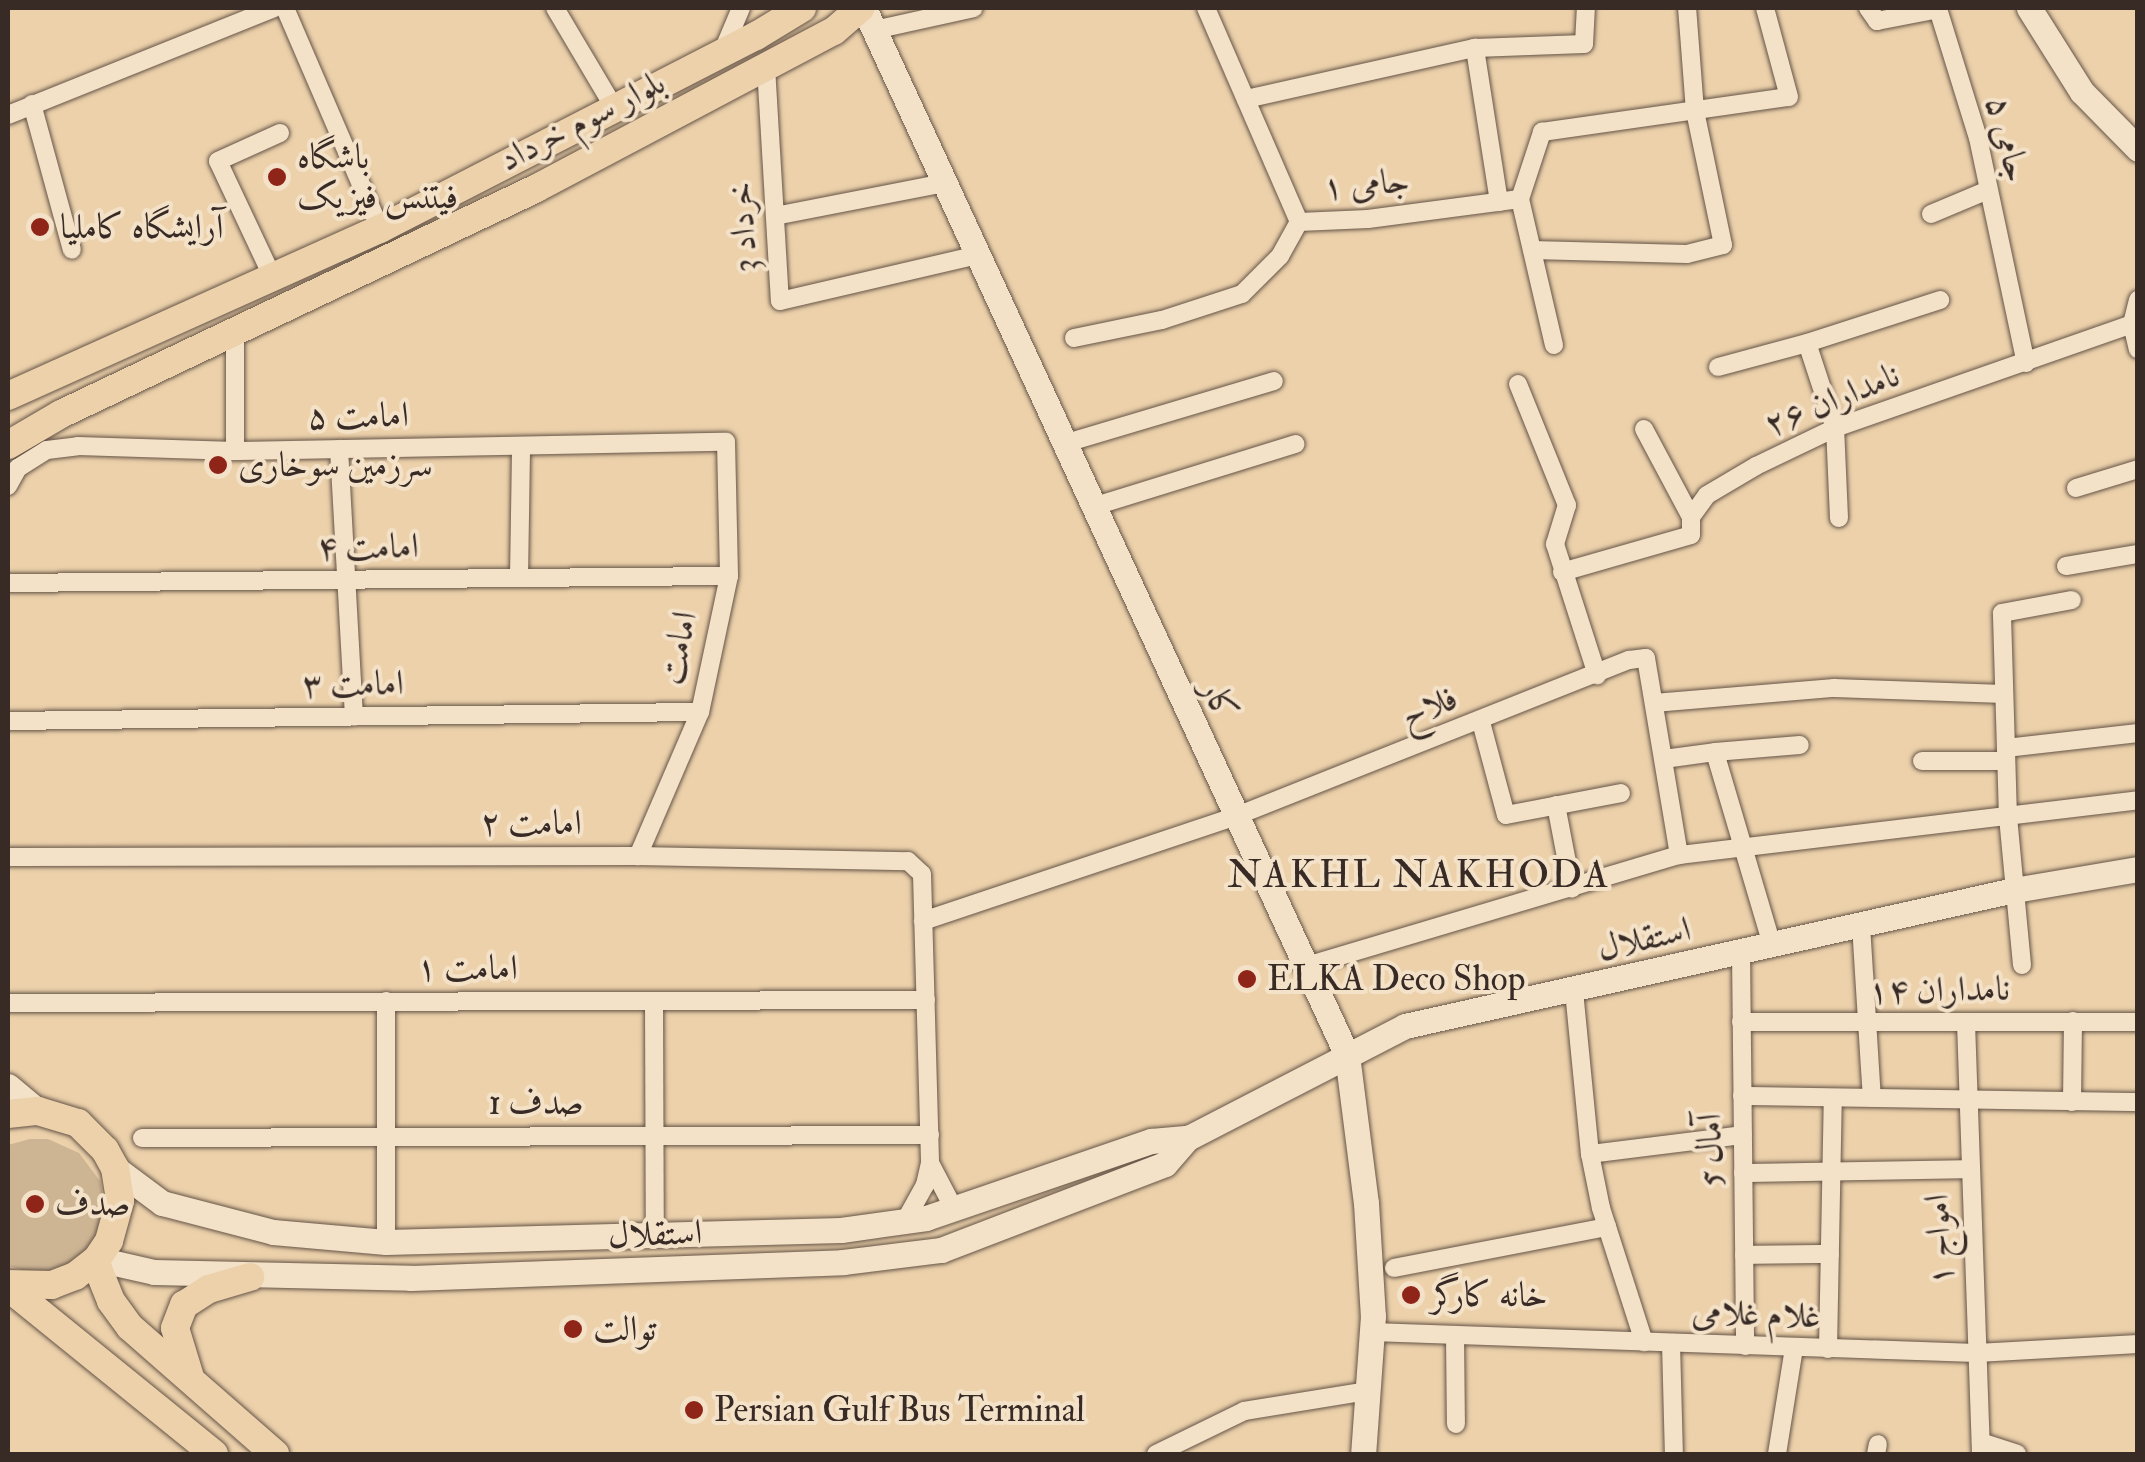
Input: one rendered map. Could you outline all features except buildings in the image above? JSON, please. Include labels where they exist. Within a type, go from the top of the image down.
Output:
[{"type":"main road","name":"بلوار سوم خرداد","points":[[8,396],[380,229],[802,8]]},
{"type":"main road","name":"بلوار سوم خرداد","points":[[8,445],[61,414],[535,189],[866,15]]},
{"type":"main road","points":[[36,385],[32,397],[37,409],[48,416],[61,414]]},
{"type":"main road","points":[[8,1114],[38,1111],[78,1123],[105,1150],[115,1168],[120,1201],[117,1222],[96,1260],[52,1285],[8,1285]]},
{"type":"main road","points":[[96,1260],[111,1301],[130,1328],[275,1454]]},
{"type":"main road","points":[[192,1383],[178,1344],[178,1316],[194,1296],[250,1278]]},
{"type":"main road","points":[[8,1285],[214,1454]]},
{"type":"street","points":[[8,115],[274,8]]},
{"type":"street","points":[[285,8],[380,229]]},
{"type":"street","points":[[555,8],[615,109]]},
{"type":"street","points":[[722,53],[741,8]]},
{"type":"street","points":[[866,15],[974,8]]},
{"type":"street","name":"جامی ۱","points":[[1206,8],[1298,222],[1368,218],[1520,199]]},
{"type":"street","points":[[1246,99],[1475,48],[1584,44],[1586,8]]},
{"type":"street","points":[[1532,250],[1687,254],[1723,245],[1695,112],[1687,8]]},
{"type":"street","points":[[1554,345],[1520,199],[1542,132],[1789,97],[1764,8]]},
{"type":"street","name":"جامی ۵","points":[[1868,8],[1877,21],[1938,9],[1978,138],[2026,363]]},
{"type":"street","points":[[2030,8],[2082,92],[2138,149]]},
{"type":"street","name":"کار","points":[[866,15],[1347,1055],[1366,1204],[1372,1332],[1363,1454]]},
{"type":"street","points":[[1475,48],[1500,202]]},
{"type":"street","name":"خرداد 3","points":[[766,67],[780,301],[977,255]]},
{"type":"street","points":[[32,104],[72,250]]},
{"type":"street","points":[[273,278],[218,161],[280,133]]},
{"type":"street","points":[[774,216],[944,183]]},
{"type":"street","points":[[1930,214],[1988,190]]},
{"type":"street","points":[[1074,338],[1162,320],[1242,294],[1280,256],[1298,222]]},
{"type":"street","points":[[1718,367],[1807,344],[1940,300]]},
{"type":"street","points":[[2138,300],[2132,324],[2138,348]]},
{"type":"street","name":"نامداران ۲۶","points":[[1562,572],[1691,536],[1691,517],[1707,496],[1835,428],[2132,324]]},
{"type":"street","points":[[235,451],[236,334]]},
{"type":"street","points":[[1807,344],[1835,428],[1839,518]]},
{"type":"street","points":[[1063,444],[1274,381]]},
{"type":"street","points":[[1518,384],[1568,505],[1554,544],[1597,676]]},
{"type":"street","points":[[1644,429],[1691,517]]},
{"type":"street","name":"امامت ۵","points":[[8,486],[18,468],[47,450],[78,446],[235,451],[726,442]]},
{"type":"street","name":"امامت","points":[[638,856],[700,712],[728,576],[726,442]]},
{"type":"street","points":[[1092,508],[1295,444]]},
{"type":"street","points":[[518,578],[521,446]]},
{"type":"street","points":[[339,450],[354,717]]},
{"type":"street","points":[[2076,488],[2138,470]]},
{"type":"street","points":[[2066,566],[2138,554]]},
{"type":"street","name":"امامت ۴","points":[[8,583],[728,576]]},
{"type":"street","points":[[2022,965],[2008,818],[2002,612],[2072,600]]},
{"type":"street","name":"فلاح","points":[[923,922],[1234,817],[1630,660],[1646,658],[1654,703]]},
{"type":"street","points":[[1680,855],[1654,703],[1834,688],[2004,694]]},
{"type":"street","name":"امامت ۳","points":[[8,721],[700,712]]},
{"type":"street","points":[[1481,722],[1506,816],[1621,793]]},
{"type":"street","points":[[1922,761],[2006,754],[2138,733]]},
{"type":"street","points":[[1664,758],[1800,745]]},
{"type":"street","points":[[1715,752],[1772,945]]},
{"type":"street","points":[[1303,967],[1680,855],[1744,844],[2008,818],[2138,800]]},
{"type":"street","points":[[1556,805],[1572,888]]},
{"type":"street","name":"امامت ۲","points":[[8,857],[638,856],[908,861],[922,874],[930,1164]]},
{"type":"street","name":"استقلال","points":[[96,1260],[154,1272],[250,1278],[412,1278],[843,1262],[941,1250],[1165,1164],[1188,1138],[1405,1026],[2014,890],[2138,869]]},
{"type":"street","points":[[1862,925],[1872,1098]]},
{"type":"street","name":"آمال 5","points":[[1740,952],[1746,1346]]},
{"type":"street","points":[[1574,990],[1590,1154],[1607,1227],[1644,1342]]},
{"type":"street","points":[[654,1000],[655,1235]]},
{"type":"street","name":"امامت ۱","points":[[8,1003],[926,1000]]},
{"type":"street","points":[[386,1001],[386,1242]]},
{"type":"street","points":[[2072,1102],[2073,1021]]},
{"type":"street","name":"نامداران ۱۴","points":[[1741,1022],[2138,1022]]},
{"type":"street","name":"امواج ۱","points":[[1966,1022],[1968,1170],[1981,1448]]},
{"type":"street","points":[[8,1086],[38,1111]]},
{"type":"street","points":[[1742,1096],[2138,1102]]},
{"type":"street","points":[[1828,1350],[1833,1098]]},
{"type":"street","name":"صدف 1","points":[[142,1138],[930,1135]]},
{"type":"street","points":[[1590,1154],[1743,1135]]},
{"type":"street","name":"استقلال","points":[[115,1168],[162,1204],[274,1232],[386,1242],[841,1230],[954,1209],[1151,1140],[1188,1138]]},
{"type":"street","points":[[930,1164],[954,1209]]},
{"type":"street","points":[[905,1221],[925,1185],[930,1164]]},
{"type":"street","points":[[1743,1173],[1968,1170]]},
{"type":"street","points":[[1394,1268],[1607,1227]]},
{"type":"street","points":[[1744,1256],[1830,1254]]},
{"type":"street","name":"غلام غلامی","points":[[1372,1332],[1977,1353],[2138,1344]]},
{"type":"street","points":[[1455,1335],[1456,1424]]},
{"type":"street","points":[[1670,1344],[1674,1454]]},
{"type":"street","points":[[1778,1454],[1794,1348]]},
{"type":"street","points":[[1156,1454],[1244,1410],[1368,1391]]},
{"type":"street","points":[[1981,1448],[2017,1454]]},
{"type":"shaded area","points":[[48,1139],[79,1153],[100,1181],[104,1201],[103,1221],[86,1252],[59,1270],[39,1274],[8,1266],[8,1145]]},
{"type":"place","name":"باشگاه فیتنس فیزیک","points":[[277,177]]},
{"type":"place","name":"آرایشگاه کاملیا","points":[[40,227]]},
{"type":"place","name":"سرزمین سوخاری","points":[[218,465]]},
{"type":"place","name":"ELKA Deco Shop","points":[[1247,979]]},
{"type":"place","name":"صدف","points":[[35,1204]]},
{"type":"place","name":"خانه کارگر","points":[[1411,1295]]},
{"type":"place","name":"توالت","points":[[573,1329]]},
{"type":"place","name":"Persian Gulf Bus Terminal","points":[[694,1410]]},
{"type":"district","name":"NAKHL NAKHODA","points":[[1419,876]]}]
